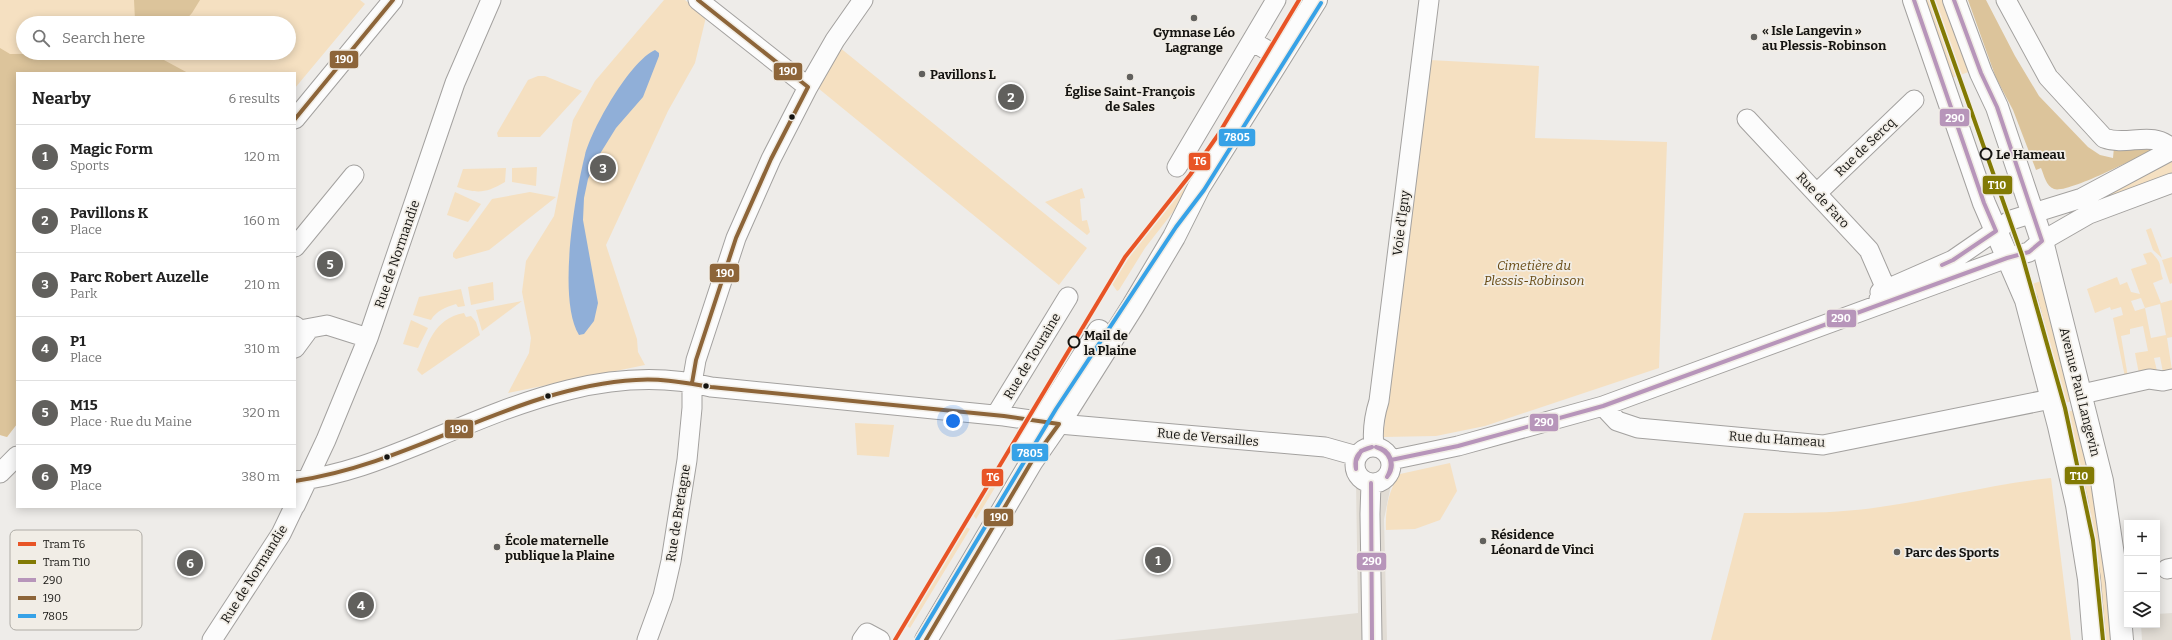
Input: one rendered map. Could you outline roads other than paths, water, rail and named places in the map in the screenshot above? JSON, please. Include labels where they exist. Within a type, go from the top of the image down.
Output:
[{"type":"main road","points":[[910,640],[1050,423],[1174,237],[1199,187],[1316,0]]},
{"type":"main road","points":[[1914,0],[1984,204],[2006,258],[2026,300],[2079,518],[2089,579],[2094,640]]},
{"type":"main road","name":"Avenue Paul Langevin","points":[[1954,0],[1981,73],[1997,107],[2042,241],[2082,394],[2121,573],[2122,640]]},
{"type":"main road","points":[[926,640],[1028,467],[1050,423]]},
{"type":"street","points":[[296,118],[393,0]]},
{"type":"street","name":"Rue de Normandie","points":[[296,502],[302,480],[368,338],[455,83],[491,0]]},
{"type":"street","points":[[698,0],[808,88]]},
{"type":"street","name":"Rue de Bretagne","points":[[647,640],[663,596],[671,561],[687,460],[692,408],[692,383],[696,360],[736,238],[771,159],[808,88],[835,40],[863,0]]},
{"type":"street","points":[[1177,167],[1253,42],[1276,0]]},
{"type":"street","name":"Voie d'Igny","points":[[1374,446],[1374,421],[1381,386],[1430,0]]},
{"type":"street","points":[[1728,361],[1953,260],[2011,220],[2082,198],[2172,150],[2165,142],[2158,139],[2116,141],[2104,138],[2048,78],[2006,0]]},
{"type":"street","points":[[1253,42],[1279,57]]},
{"type":"street","name":"Rue de Sercq","points":[[1816,193],[1914,100]]},
{"type":"street","name":"Rue de Faro","points":[[1747,119],[1869,250],[1886,289]]},
{"type":"street","points":[[296,246],[354,175]]},
{"type":"street","points":[[1391,460],[1458,446],[1603,406],[2006,258],[2029,252],[2042,241],[2089,214],[2172,183]]},
{"type":"street","points":[[1828,324],[1836,318],[1876,301],[1886,289]]},
{"type":"street","name":"Rue de Touraine","points":[[996,415],[1068,297]]},
{"type":"street","points":[[296,345],[302,327],[327,325],[368,338]]},
{"type":"street","points":[[2082,394],[2148,379],[2163,381],[2172,379]]},
{"type":"street","name":"Rue de Versailles","points":[[302,480],[366,466],[511,406],[541,397],[620,380],[692,383],[711,388],[996,415],[1050,423],[1325,447],[1357,456]]},
{"type":"street","name":"Rue du Hameau","points":[[1603,406],[1617,421],[1638,428],[1822,445],[2051,399]]},
{"type":"street","points":[[1374,446],[1385,450],[1391,460],[1392,466],[1387,477],[1377,483],[1371,483],[1365,481],[1357,473],[1355,467],[1357,456],[1364,448],[1374,446]]},
{"type":"street","points":[[0,451],[16,455]]},
{"type":"street","points":[[0,473],[16,456]]},
{"type":"street","points":[[1371,483],[1372,640]]},
{"type":"street","name":"Rue de Normandie","points":[[212,640],[281,534],[294,508]]},
{"type":"street","points":[[862,640],[866,633],[880,640]]},
{"type":"water","points":[[655,50],[659,53],[659,56],[643,97],[616,128],[598,157],[588,179],[584,198],[583,220],[598,303],[594,321],[584,334],[579,335],[573,319],[569,298],[569,273],[573,220],[585,155],[595,129],[613,96],[634,67]]},
{"type":"tram line","name":"T6","points":[[895,640],[1125,257],[1190,175],[1218,135],[1299,0]]},
{"type":"tram line","name":"T10","points":[[1932,0],[2022,255],[2065,408],[2093,540],[2103,640]]},
{"type":"place","name":"Gymnase Léo Lagrange","points":[[1194,18]]},
{"type":"place","name":"« Isle Langevin » au Plessis-Robinson","points":[[1754,37]]},
{"type":"place","name":"Pavillons L","points":[[922,74]]},
{"type":"place","name":"Église Saint-François de Sales","points":[[1130,77]]},
{"type":"place","name":"Pavillons K","points":[[1011,97]]},
{"type":"place","name":"Le Hameau","points":[[1986,154]]},
{"type":"place","name":"Parc Robert Auzelle","points":[[603,168]]},
{"type":"place","name":"M15","points":[[330,264]]},
{"type":"place","name":"Mail de la Plaine","points":[[1074,342]]},
{"type":"place","name":"Résidence Léonard de Vinci","points":[[1483,541]]},
{"type":"place","name":"École maternelle publique la Plaine","points":[[497,547]]},
{"type":"place","name":"Parc des Sports","points":[[1897,552]]},
{"type":"place","name":"Magic Form","points":[[1158,560]]},
{"type":"place","name":"M9","points":[[190,563]]},
{"type":"place","name":"P1","points":[[361,605]]},
{"type":"park label","name":"Cimetière du Plessis-Robinson","points":[[1534,272]]}]
